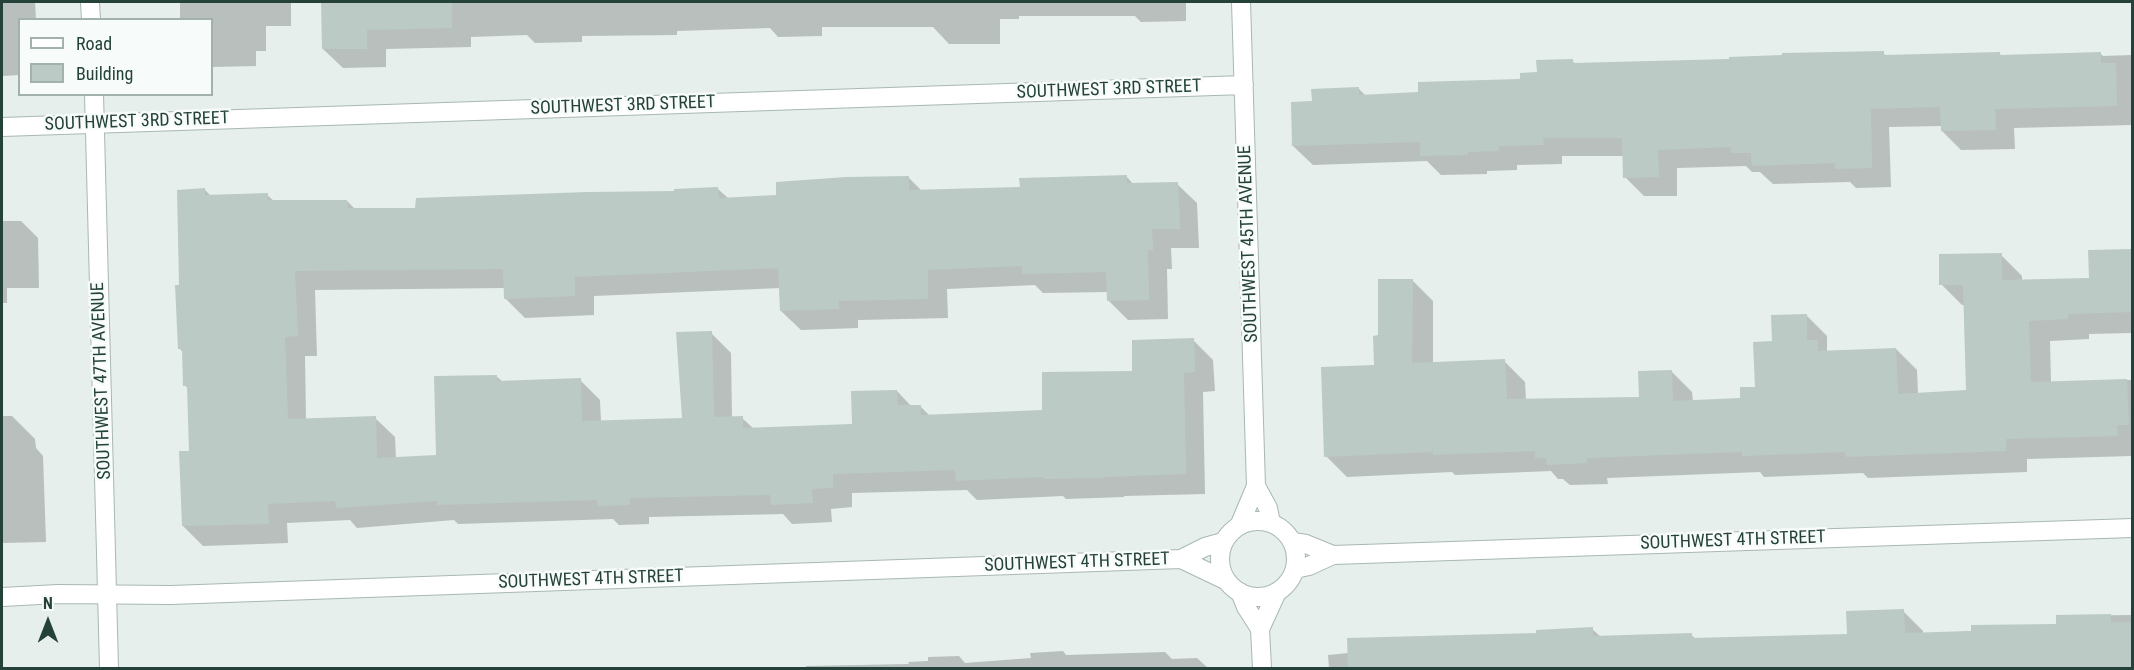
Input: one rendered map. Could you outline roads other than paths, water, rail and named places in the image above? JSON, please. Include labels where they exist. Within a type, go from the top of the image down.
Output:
[{"type":"street","points":[[90,2],[91,18]]},
{"type":"street","name":"SOUTHWEST 45TH AVENUE","points":[[1240,524],[1256,486],[1241,2]]},
{"type":"street","name":"SOUTHWEST 3RD STREET","points":[[2,127],[1244,85]]},
{"type":"street","name":"SOUTHWEST 47TH AVENUE","points":[[94,96],[109,669]]},
{"type":"street","name":"SOUTHWEST 45TH AVENUE","points":[[1256,486],[1268,508],[1271,523]]},
{"type":"street","points":[[1253,520],[1271,523],[1287,533],[1293,542],[1296,556],[1295,568],[1290,580],[1271,596],[1245,596],[1233,589],[1225,580],[1220,568],[1219,555],[1223,542],[1230,531],[1240,524],[1253,520]]},
{"type":"street","name":"SOUTHWEST 4TH STREET","points":[[1295,568],[1309,566],[1333,555],[2133,528]]},
{"type":"street","name":"SOUTHWEST 4TH STREET","points":[[2,597],[58,594],[171,596],[1181,559],[1205,547],[1223,542]]},
{"type":"street","name":"SOUTHWEST 4TH STREET","points":[[1293,542],[1306,544],[1333,555]]},
{"type":"street","name":"SOUTHWEST 4TH STREET","points":[[1181,559],[1225,580]]},
{"type":"street","points":[[1240,592],[1246,607],[1260,629]]},
{"type":"street","points":[[1262,669],[1260,629],[1277,592]]}]
